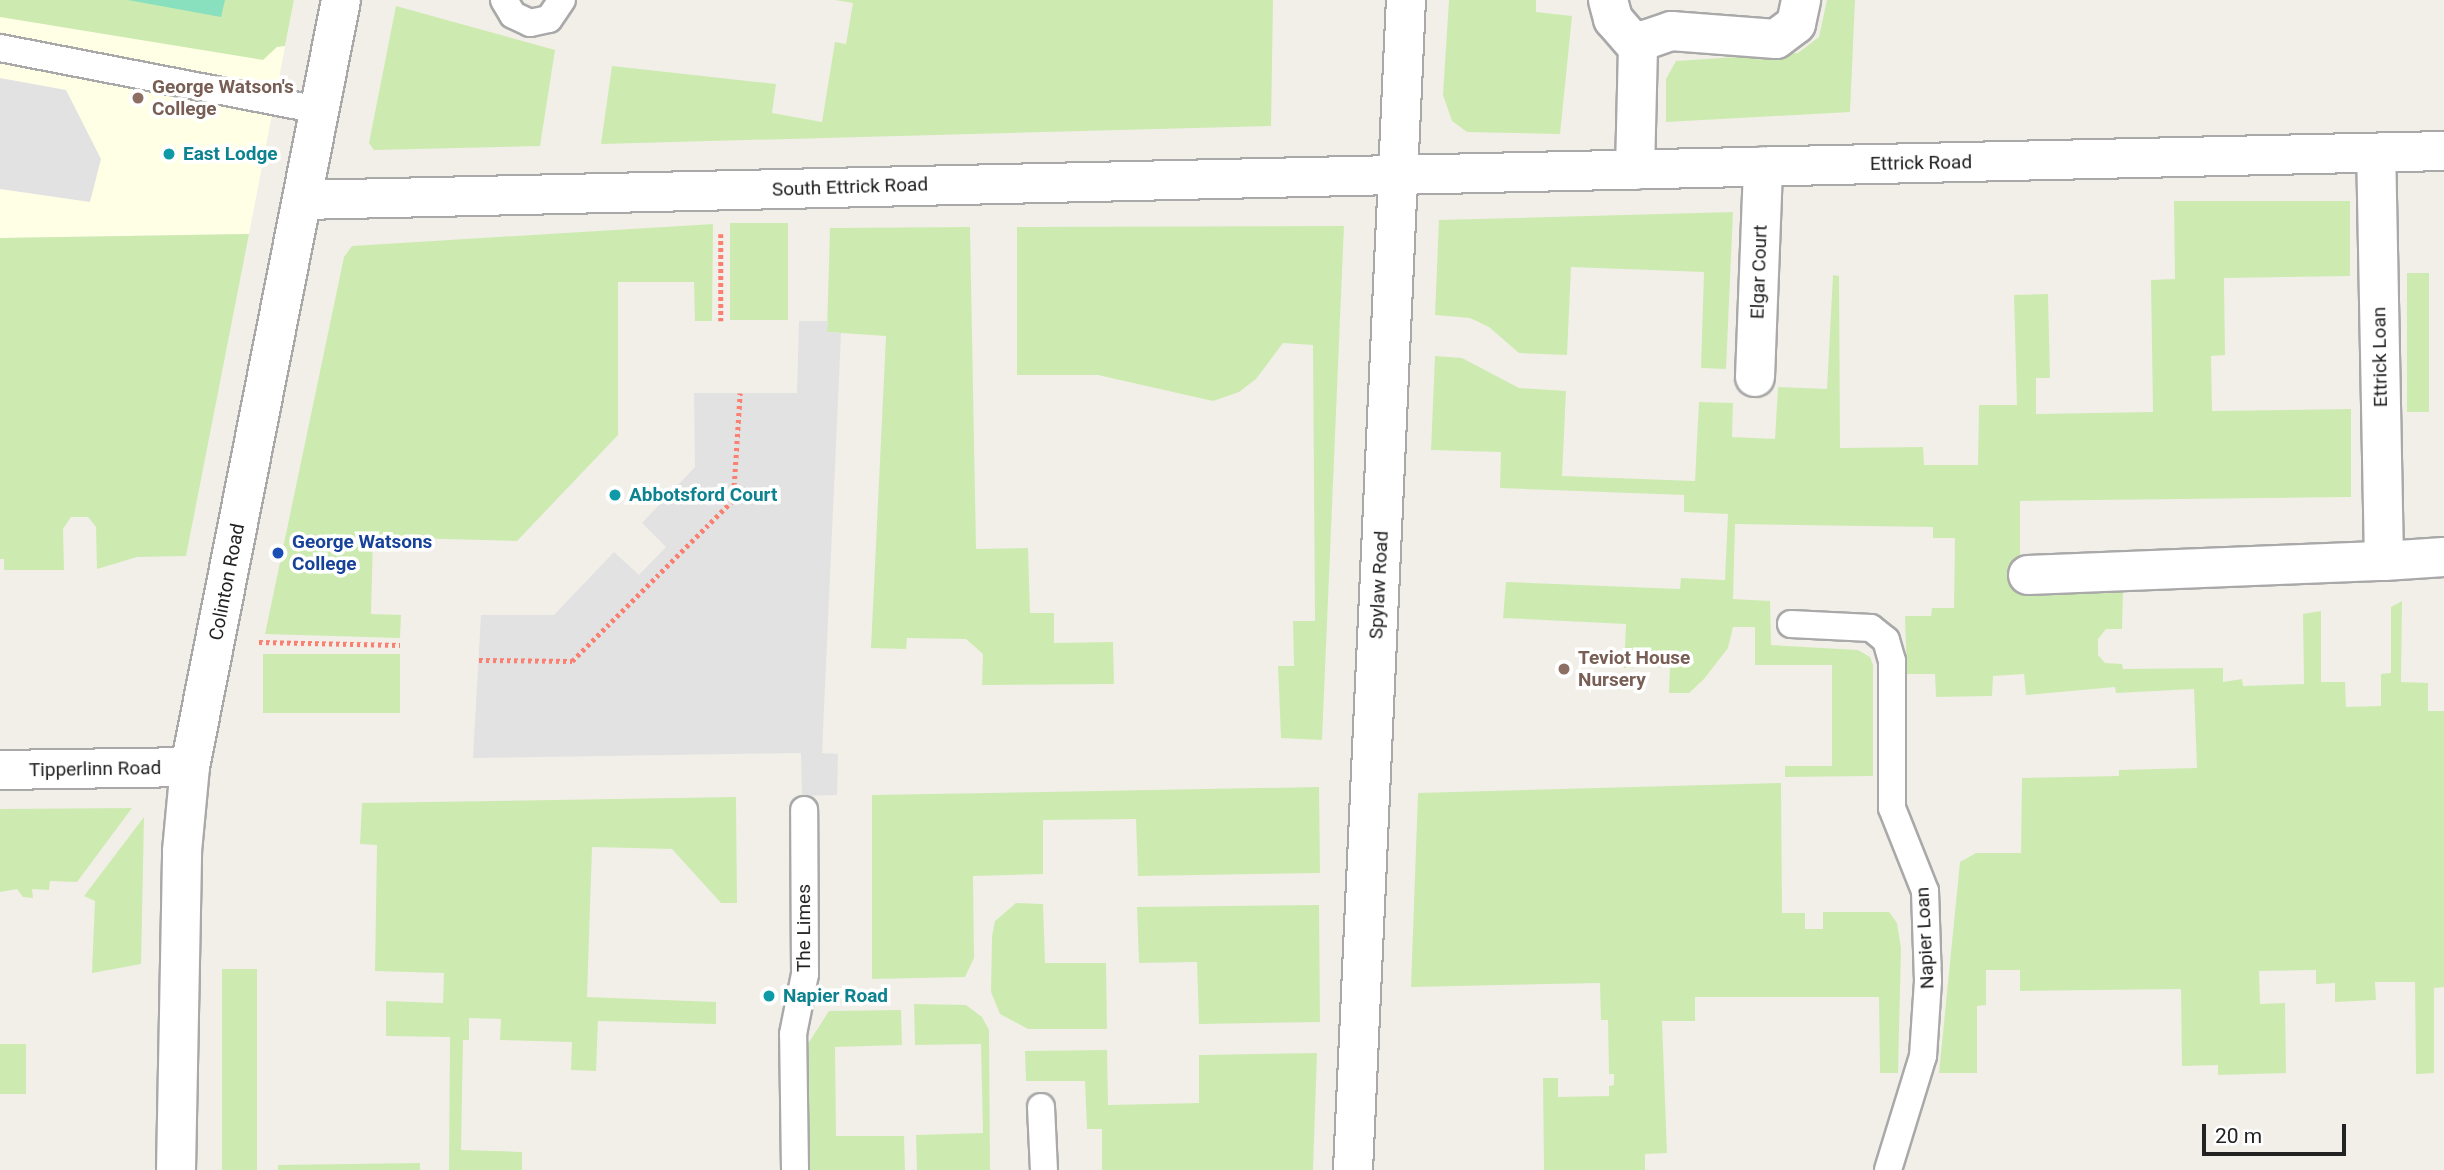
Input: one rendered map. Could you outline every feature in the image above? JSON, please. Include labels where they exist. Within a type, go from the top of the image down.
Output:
[{"type":"street","name":"Colinton Road","points":[[176,1170],[182,851],[190,767],[341,0]]},
{"type":"street","name":"Spylaw Road","points":[[1353,1170],[1406,0]]},
{"type":"street","points":[[1608,0],[1613,19],[1638,48],[1635,170]]},
{"type":"street","points":[[1638,48],[1653,35],[1671,31],[1776,38],[1796,24],[1801,0]]},
{"type":"street","name":"Ettrick Road","points":[[1397,175],[2444,151]]},
{"type":"street","name":"Ettrick Loan","points":[[2376,153],[2384,561]]},
{"type":"street","name":"Elgar Court","points":[[1755,377],[1763,166]]},
{"type":"street","name":"South Ettrick Road","points":[[302,200],[1397,175]]},
{"type":"street","points":[[2028,575],[2444,557]]},
{"type":"street","name":"Tipperlinn Road","points":[[0,770],[190,767]]},
{"type":"lane","points":[[504,0],[513,15],[530,23],[549,19],[562,0]]},
{"type":"lane","points":[[0,48],[319,110]]},
{"type":"lane","name":"Napier Loan","points":[[1791,624],[1871,628],[1886,640],[1892,661],[1892,808],[1925,891],[1928,981],[1923,1056],[1888,1170]]},
{"type":"lane","name":"The Limes","points":[[795,1170],[793,1034],[805,974],[804,810]]},
{"type":"lane","points":[[1041,1107],[1044,1170]]},
{"type":"path","points":[[721,223],[721,321]]},
{"type":"path","points":[[479,660],[572,662],[733,500],[740,393]]},
{"type":"path","points":[[300,642],[400,645]]},
{"type":"shaded area","name":"George Watson's College","points":[[0,0],[294,0],[249,234],[0,238]]},
{"type":"shaded area","points":[[0,78],[66,90],[101,159],[90,202],[0,189]]},
{"type":"shaded area","points":[[799,321],[828,321],[827,332],[841,333],[822,753],[838,754],[837,795],[802,796],[801,753],[473,758],[481,615],[554,615],[614,552],[639,575],[666,547],[642,523],[695,467],[694,393],[797,393]]},
{"type":"green space","points":[[0,0],[294,0],[285,46],[277,47],[263,60],[0,17]]},
{"type":"green space","points":[[128,0],[225,0],[221,17]]},
{"type":"green space","points":[[835,0],[1273,0],[1271,126],[601,144],[612,66],[776,84],[772,113],[822,122],[835,42],[846,44],[853,3]]},
{"type":"green space","points":[[1449,0],[1536,0],[1536,12],[1572,16],[1560,134],[1467,132],[1452,121],[1443,95]]},
{"type":"green space","points":[[1827,0],[1855,0],[1850,112],[1666,122],[1666,79],[1676,61],[1798,53],[1819,37]]},
{"type":"green space","points":[[396,6],[555,50],[540,146],[374,150],[369,143]]},
{"type":"green space","points":[[2174,201],[2350,201],[2350,276],[2224,278],[2225,355],[2211,356],[2212,411],[2351,409],[2351,497],[2020,501],[2020,594],[2123,591],[2122,629],[2106,629],[2098,639],[2098,655],[2105,663],[2122,664],[2123,669],[2223,668],[2223,682],[2242,679],[2243,686],[2304,684],[2303,614],[2321,611],[2321,682],[2345,682],[2346,707],[2381,706],[2381,674],[2391,673],[2391,607],[2402,601],[2401,682],[2428,683],[2428,711],[2444,711],[2444,987],[2434,988],[2434,1073],[2416,1074],[2415,982],[2375,982],[2376,1000],[2335,1002],[2335,983],[2316,984],[2316,970],[2259,971],[2260,1004],[2285,1003],[2286,1073],[2218,1075],[2218,1065],[2182,1066],[2181,989],[2020,991],[2020,970],[1986,970],[1986,1005],[1977,1006],[1977,1073],[1939,1073],[1960,862],[1976,853],[2021,853],[2022,778],[2119,776],[2119,770],[2197,768],[2194,689],[2116,693],[2115,687],[2026,695],[2024,674],[1993,676],[1992,696],[1936,697],[1935,674],[1907,674],[1905,616],[1931,616],[1932,608],[1954,608],[1955,538],[1933,538],[1933,527],[1735,524],[1733,599],[1770,601],[1771,645],[1858,650],[1870,657],[1873,665],[1873,776],[1785,777],[1785,766],[1832,766],[1832,665],[1755,665],[1755,627],[1733,627],[1728,648],[1704,679],[1689,693],[1669,693],[1670,667],[1624,668],[1626,624],[1503,618],[1506,582],[1680,589],[1681,578],[1725,580],[1728,514],[1684,512],[1684,495],[1500,488],[1501,452],[1431,450],[1435,356],[1462,358],[1519,388],[1566,391],[1562,476],[1695,481],[1699,402],[1733,403],[1732,437],[1775,439],[1778,387],[1827,389],[1833,275],[1839,276],[1840,448],[1923,447],[1924,465],[1978,465],[1979,405],[2017,405],[2014,295],[2048,294],[2050,378],[2036,378],[2036,414],[2153,412],[2151,280],[2175,279]]},
{"type":"green space","points":[[1733,212],[1726,369],[1701,368],[1704,272],[1571,267],[1567,355],[1519,353],[1489,327],[1470,318],[1435,315],[1439,220]]},
{"type":"green space","points":[[730,223],[788,223],[788,320],[730,320]]},
{"type":"green space","points":[[713,224],[712,321],[695,321],[694,282],[618,282],[618,435],[517,541],[373,537],[371,614],[401,615],[400,638],[265,634],[344,257],[352,246]]},
{"type":"green space","points":[[1344,226],[1322,740],[1281,738],[1278,666],[1294,666],[1293,621],[1315,621],[1313,345],[1283,343],[1256,379],[1239,392],[1213,401],[1098,375],[1017,375],[1017,227]]},
{"type":"green space","points":[[970,227],[976,549],[1028,548],[1030,613],[1054,613],[1054,643],[1113,642],[1114,684],[982,685],[983,654],[966,639],[907,638],[906,649],[871,648],[886,336],[827,332],[830,228]]},
{"type":"green space","points":[[249,234],[186,556],[137,557],[97,569],[96,527],[88,517],[71,517],[63,529],[64,570],[4,570],[4,559],[0,559],[0,238]]},
{"type":"green space","points":[[2407,273],[2429,273],[2429,412],[2407,412]]},
{"type":"green space","points":[[263,654],[400,654],[400,713],[263,713]]},
{"type":"green space","points":[[1781,783],[1782,913],[1805,913],[1805,929],[1823,929],[1823,912],[1889,912],[1897,923],[1901,948],[1898,1073],[1880,1073],[1879,997],[1695,997],[1695,1021],[1662,1021],[1667,1153],[1645,1154],[1645,1170],[1544,1170],[1543,1078],[1558,1078],[1558,1097],[1609,1096],[1609,1086],[1614,1085],[1614,1074],[1609,1074],[1608,1020],[1601,1020],[1600,983],[1411,987],[1418,793]]},
{"type":"green space","points":[[1319,787],[1320,873],[1138,876],[1136,819],[1043,820],[1043,874],[973,876],[974,958],[965,977],[872,979],[872,795]]},
{"type":"green space","points":[[736,797],[737,903],[721,903],[672,849],[592,847],[587,997],[716,1002],[716,1024],[598,1021],[596,1071],[571,1070],[572,1042],[500,1040],[501,1019],[469,1018],[469,1040],[463,1040],[461,1150],[522,1152],[522,1170],[449,1170],[450,1037],[386,1036],[386,1001],[443,1003],[444,973],[375,971],[377,845],[360,844],[362,803]]},
{"type":"green space","points":[[132,808],[77,882],[50,881],[49,890],[32,889],[33,898],[23,897],[17,889],[0,892],[0,809]]},
{"type":"green space","points":[[144,817],[141,964],[92,973],[95,901],[84,896]]},
{"type":"green space","points":[[1016,903],[1043,904],[1045,963],[1106,963],[1107,1029],[1028,1029],[1000,1014],[991,992],[992,936],[995,921]]},
{"type":"green space","points":[[1319,905],[1320,1022],[1199,1024],[1197,962],[1139,963],[1137,907]]},
{"type":"green space","points":[[222,969],[257,969],[257,1170],[222,1170]]},
{"type":"green space","points":[[914,1004],[966,1005],[982,1017],[989,1030],[990,1170],[917,1170],[916,1135],[983,1133],[981,1044],[915,1045]]},
{"type":"green space","points":[[901,1010],[902,1045],[835,1047],[836,1136],[904,1136],[905,1170],[806,1170],[804,1050],[829,1011]]},
{"type":"green space","points":[[0,1044],[26,1044],[26,1094],[0,1094]]},
{"type":"green space","points":[[1107,1050],[1108,1105],[1199,1103],[1199,1055],[1317,1053],[1313,1170],[1102,1170],[1102,1129],[1087,1129],[1085,1081],[1026,1081],[1025,1051]]},
{"type":"green space","points":[[420,1163],[420,1170],[278,1170],[278,1165]]},
{"type":"place","name":"George Watson's College","points":[[138,98]]},
{"type":"place","name":"East Lodge","points":[[169,154]]},
{"type":"place","name":"Abbotsford Court","points":[[615,495]]},
{"type":"place","name":"George Watsons College","points":[[278,553]]},
{"type":"place","name":"Teviot House Nursery","points":[[1564,669]]},
{"type":"place","name":"Napier Road","points":[[769,996]]}]
